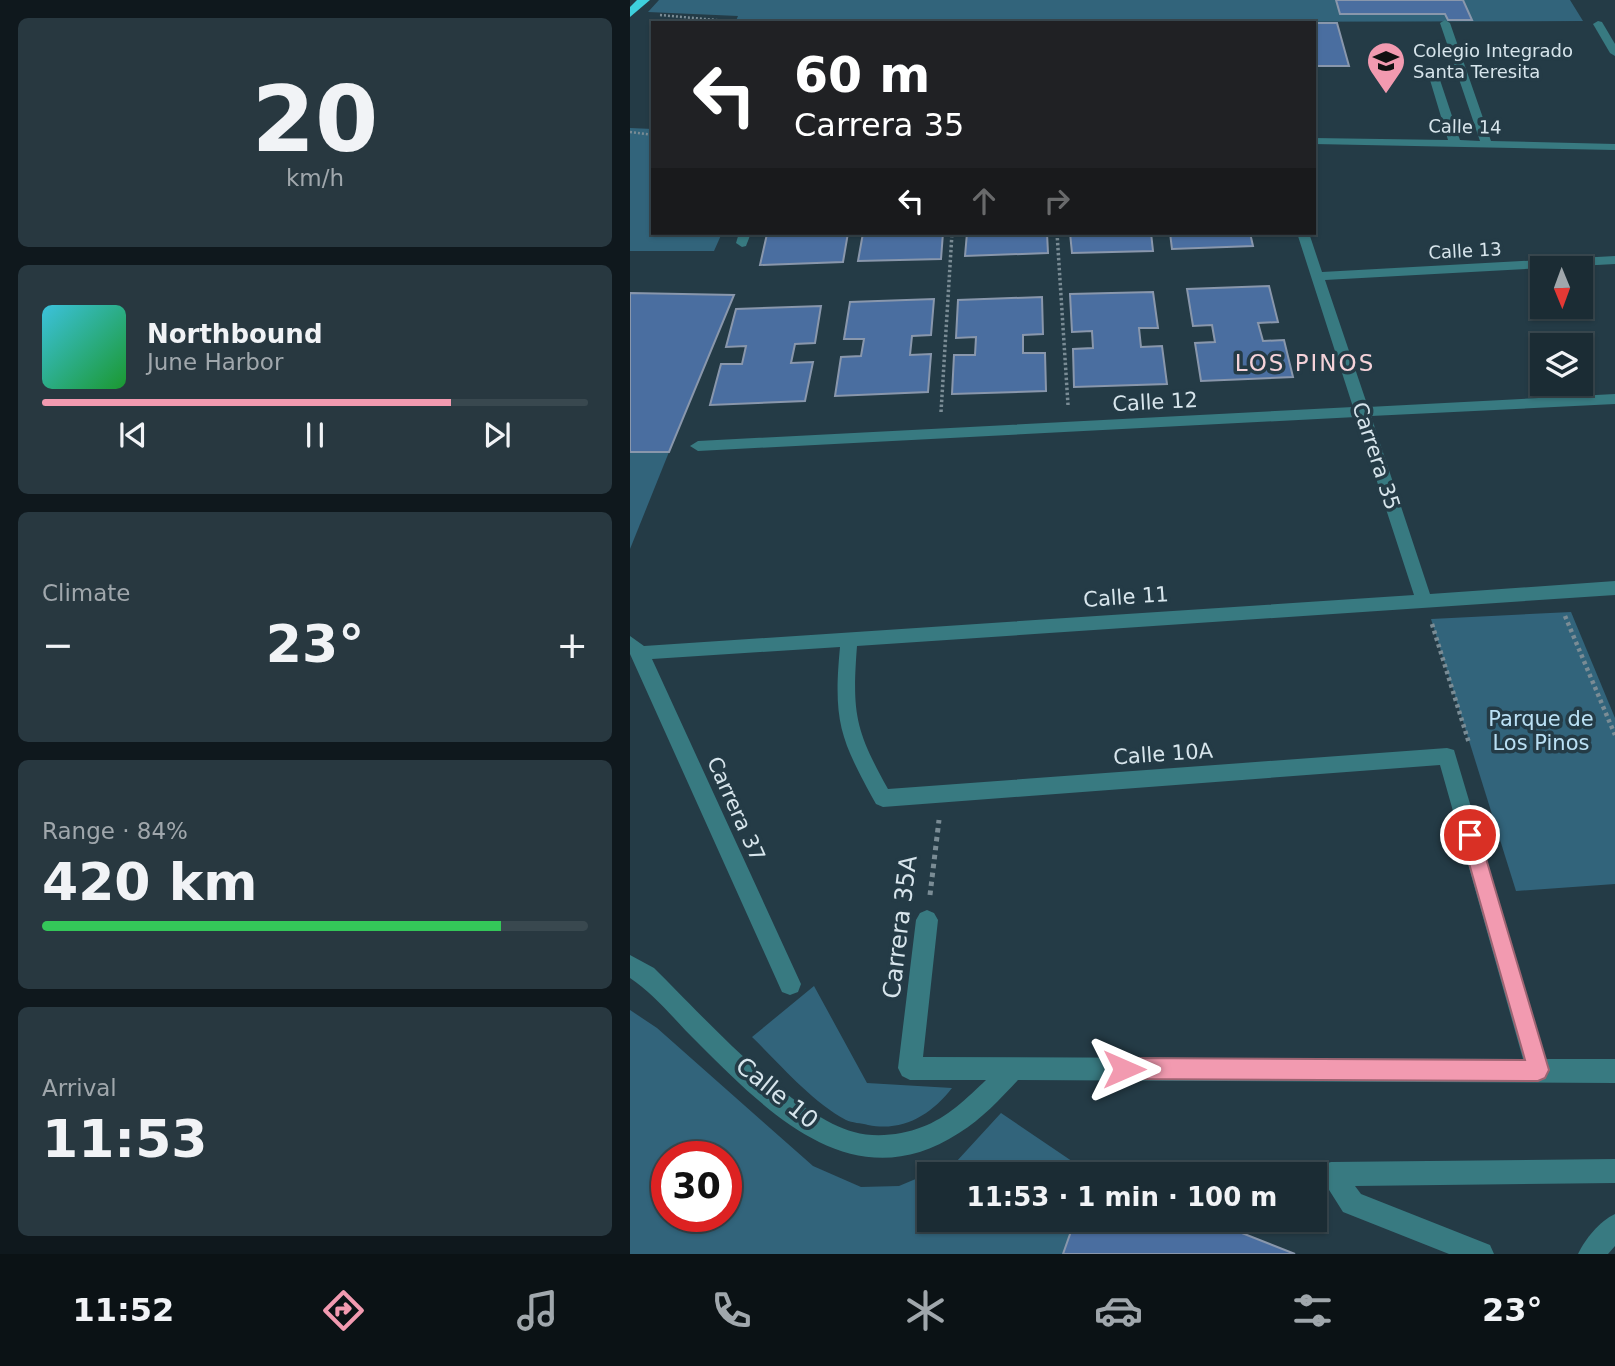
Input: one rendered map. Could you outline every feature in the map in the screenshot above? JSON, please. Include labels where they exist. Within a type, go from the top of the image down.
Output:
[{"type":"highway","points":[[630,13],[644,0]]},
{"type":"street","points":[[1445,23],[1487,145]]},
{"type":"street","points":[[1598,24],[1615,53]]},
{"type":"street","points":[[1435,80],[1455,144]]},
{"type":"street","name":"Calle 14","points":[[1316,141],[1615,147]]},
{"type":"street","name":"Carrera 35","points":[[1304,235],[1424,600]]},
{"type":"street","name":"Calle 13","points":[[1317,276],[1615,260]]},
{"type":"street","name":"Calle 12","points":[[698,446],[1615,399]]},
{"type":"street","name":"Calle 11","points":[[635,648],[849,639],[1615,587]]},
{"type":"street","name":"Calle 10A","points":[[849,639],[845,696],[849,728],[863,762],[883,798],[1447,756]]},
{"type":"street","name":"Carrera 37","points":[[635,648],[790,984]]},
{"type":"street","points":[[1447,756],[1538,1070]]},
{"type":"street","name":"Carrera 35A","points":[[927,920],[910,1068],[1014,1068]]},
{"type":"street","name":"Calle 10","points":[[630,966],[646,976],[775,1098],[826,1132],[852,1144],[888,1147],[927,1138],[968,1114],[1014,1068]]},
{"type":"street","points":[[1014,1068],[1615,1071]]},
{"type":"street","points":[[1481,1254],[1352,1203],[1331,1174],[1615,1171]]},
{"type":"street","points":[[1591,1254],[1615,1227]]},
{"type":"path","points":[[657,15],[727,21]]},
{"type":"path","points":[[630,132],[651,135]]},
{"type":"path","points":[[940,434],[952,235]]},
{"type":"path","points":[[1057,235],[1070,427]]},
{"type":"path","points":[[1554,592],[1615,735]]},
{"type":"path","points":[[1424,600],[1469,743],[1447,756]]},
{"type":"path","name":"Carrera 35A","points":[[927,920],[942,793]]},
{"type":"green space","points":[[659,0],[1570,0],[1583,21],[736,21],[738,16],[648,12]]},
{"type":"green space","points":[[630,128],[651,129],[651,235],[721,235],[714,251],[630,251]]},
{"type":"green space","points":[[630,452],[669,452],[630,549]]},
{"type":"green space","name":"Parque de Los Pinos","points":[[1571,612],[1615,718],[1615,884],[1516,891],[1431,619]]},
{"type":"green space","points":[[814,986],[867,1083],[952,1088],[925,1113],[893,1126],[881,1127],[848,1121],[833,1112],[797,1082],[752,1037]]},
{"type":"green space","points":[[630,1010],[657,1028],[813,1166],[861,1187],[899,1186],[917,1178],[917,1232],[1071,1232],[1063,1254],[630,1254]]},
{"type":"green space","points":[[1001,1113],[1073,1162],[956,1162]]},
{"type":"building","points":[[1336,0],[1463,0],[1472,20],[1448,20],[1445,14],[1340,14]]},
{"type":"building","points":[[1316,23],[1337,23],[1349,66],[1316,66]]},
{"type":"building","points":[[767,235],[848,235],[843,262],[760,265]]},
{"type":"building","points":[[863,235],[943,235],[941,259],[858,261]]},
{"type":"building","points":[[967,235],[1047,235],[1048,253],[965,256]]},
{"type":"building","points":[[1070,235],[1151,235],[1153,251],[1072,253]]},
{"type":"building","points":[[1170,235],[1250,235],[1253,246],[1172,249]]},
{"type":"building","points":[[1269,286],[1278,322],[1258,323],[1263,341],[1284,340],[1293,377],[1201,381],[1195,343],[1215,342],[1212,325],[1193,326],[1187,289]]},
{"type":"building","points":[[1153,292],[1158,328],[1139,328],[1141,347],[1162,346],[1167,384],[1074,387],[1073,349],[1093,348],[1092,331],[1072,332],[1070,294]]},
{"type":"building","points":[[630,293],[734,295],[669,452],[630,452]]},
{"type":"building","points":[[1042,297],[1043,334],[1023,335],[1023,353],[1045,353],[1046,391],[952,394],[954,355],[975,355],[976,337],[956,338],[958,300]]},
{"type":"building","points":[[934,299],[931,335],[912,336],[910,355],[931,354],[928,392],[835,396],[841,357],[861,356],[864,339],[844,339],[850,302]]},
{"type":"building","points":[[821,306],[815,343],[795,344],[791,363],[813,362],[805,401],[710,405],[721,364],[742,364],[746,346],[726,347],[736,309]]},
{"type":"building","points":[[1071,1232],[1239,1232],[1295,1254],[1063,1254]]},
{"type":"place","name":"Colegio Integrado Santa Teresita","points":[[1386,95]]},
{"type":"district","name":"LOS PINOS","points":[[1305,363]]},
{"type":"route","points":[[1124,1069],[1538,1070],[1470,835]]}]
